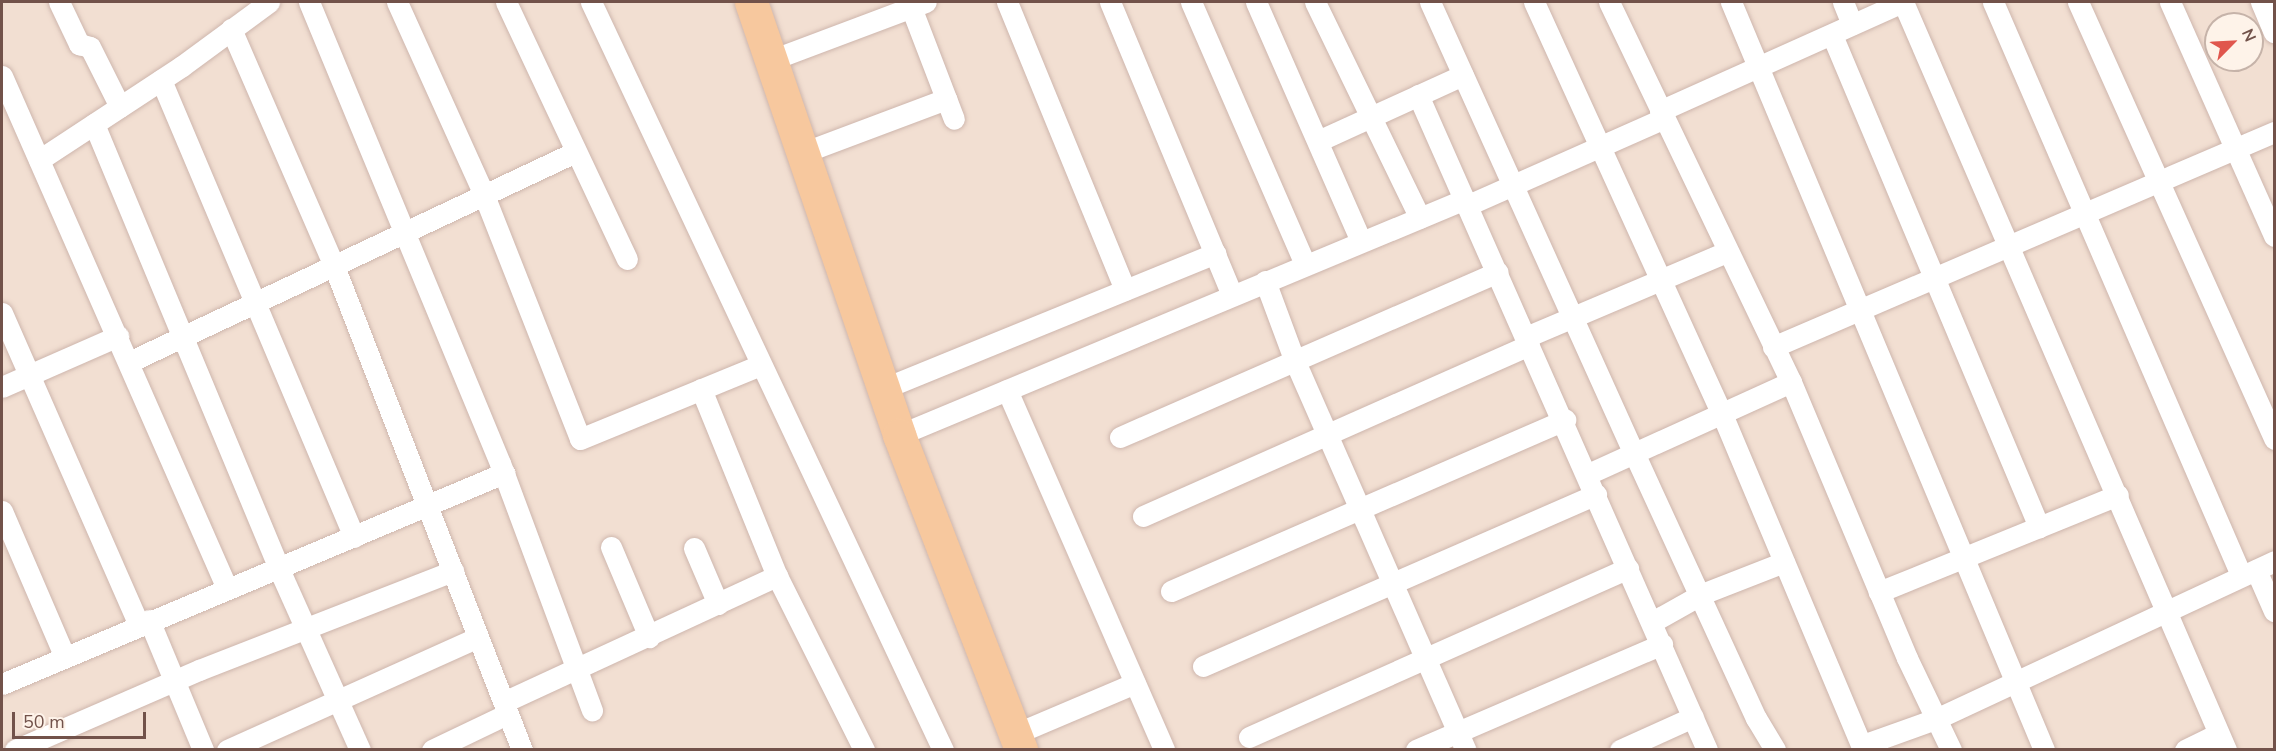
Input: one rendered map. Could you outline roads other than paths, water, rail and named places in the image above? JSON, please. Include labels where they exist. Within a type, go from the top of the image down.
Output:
[{"type":"main road","points":[[751,2],[774,59],[806,152],[899,435],[1018,742]]},
{"type":"street","points":[[57,2],[79,44],[90,47],[120,107]]},
{"type":"street","points":[[309,2],[504,473],[592,710]]},
{"type":"street","points":[[397,2],[484,195],[580,439],[760,365]]},
{"type":"street","points":[[506,2],[627,259]]},
{"type":"street","points":[[591,2],[943,750]]},
{"type":"street","points":[[1008,2],[1125,290]]},
{"type":"street","points":[[1110,2],[1232,295]]},
{"type":"street","points":[[1191,2],[1305,264]]},
{"type":"street","points":[[1256,2],[1361,241]]},
{"type":"street","points":[[1315,2],[1420,218]]},
{"type":"street","points":[[1430,2],[1634,453],[1702,594],[1756,718],[1776,750]]},
{"type":"street","points":[[1534,2],[1722,414],[1863,747],[1938,718],[2274,561]]},
{"type":"street","points":[[1609,2],[1726,252],[1791,382],[1879,592],[1951,750]]},
{"type":"street","points":[[1731,2],[2044,750]]},
{"type":"street","points":[[1843,2],[1852,24]]},
{"type":"street","points":[[899,435],[1361,241],[1514,186],[1600,149],[1662,114],[1758,67],[1903,2],[2168,609],[2222,742],[2185,750]]},
{"type":"street","points":[[1993,2],[2085,213],[2248,573],[2274,611]]},
{"type":"street","points":[[2078,2],[2274,439]]},
{"type":"street","points":[[2170,2],[2274,236]]},
{"type":"street","points":[[2261,2],[2274,32]]},
{"type":"street","points":[[774,59],[915,3],[954,119]]},
{"type":"street","points":[[39,160],[161,80],[261,4]]},
{"type":"street","points":[[231,29],[334,266],[522,750]]},
{"type":"street","points":[[1832,35],[2039,527]]},
{"type":"street","points":[[1318,141],[1463,75]]},
{"type":"street","points":[[161,80],[354,537]]},
{"type":"street","points":[[3,85],[118,336],[226,586]]},
{"type":"street","points":[[1418,95],[1564,420],[1707,750]]},
{"type":"street","points":[[806,152],[946,99]]},
{"type":"street","points":[[93,124],[185,336],[279,569],[360,750]]},
{"type":"street","points":[[1773,347],[2085,213],[2157,179],[2274,132]]},
{"type":"street","points":[[129,362],[576,152]]},
{"type":"street","points":[[1143,516],[1527,341],[1572,317],[1726,252]]},
{"type":"street","points":[[885,388],[1215,254]]},
{"type":"street","points":[[1120,437],[1294,358],[1497,272]]},
{"type":"street","points":[[1265,281],[1294,358],[1462,741]]},
{"type":"street","points":[[2,313],[144,623],[174,681],[203,750]]},
{"type":"street","points":[[2,387],[118,336]]},
{"type":"street","points":[[1203,666],[1393,584],[1592,484],[1634,453],[1791,382]]},
{"type":"street","points":[[701,389],[777,576],[864,750]]},
{"type":"street","points":[[1007,390],[1164,750]]},
{"type":"street","points":[[1171,591],[1564,420]]},
{"type":"street","points":[[2,684],[226,586],[279,569],[504,473]]},
{"type":"street","points":[[1879,592],[2118,495]]},
{"type":"street","points":[[2,511],[65,657]]},
{"type":"street","points":[[611,547],[649,637]]},
{"type":"street","points":[[694,548],[718,604]]},
{"type":"street","points":[[1652,622],[1702,594],[1784,562]]},
{"type":"street","points":[[1249,737],[1628,568]]},
{"type":"street","points":[[15,750],[174,681],[453,571]]},
{"type":"street","points":[[432,750],[505,708],[579,670],[777,576]]},
{"type":"street","points":[[227,750],[478,637]]},
{"type":"street","points":[[1416,750],[1462,741],[1662,644]]},
{"type":"street","points":[[1018,742],[1136,683]]},
{"type":"street","points":[[1620,750],[1693,717]]}]
